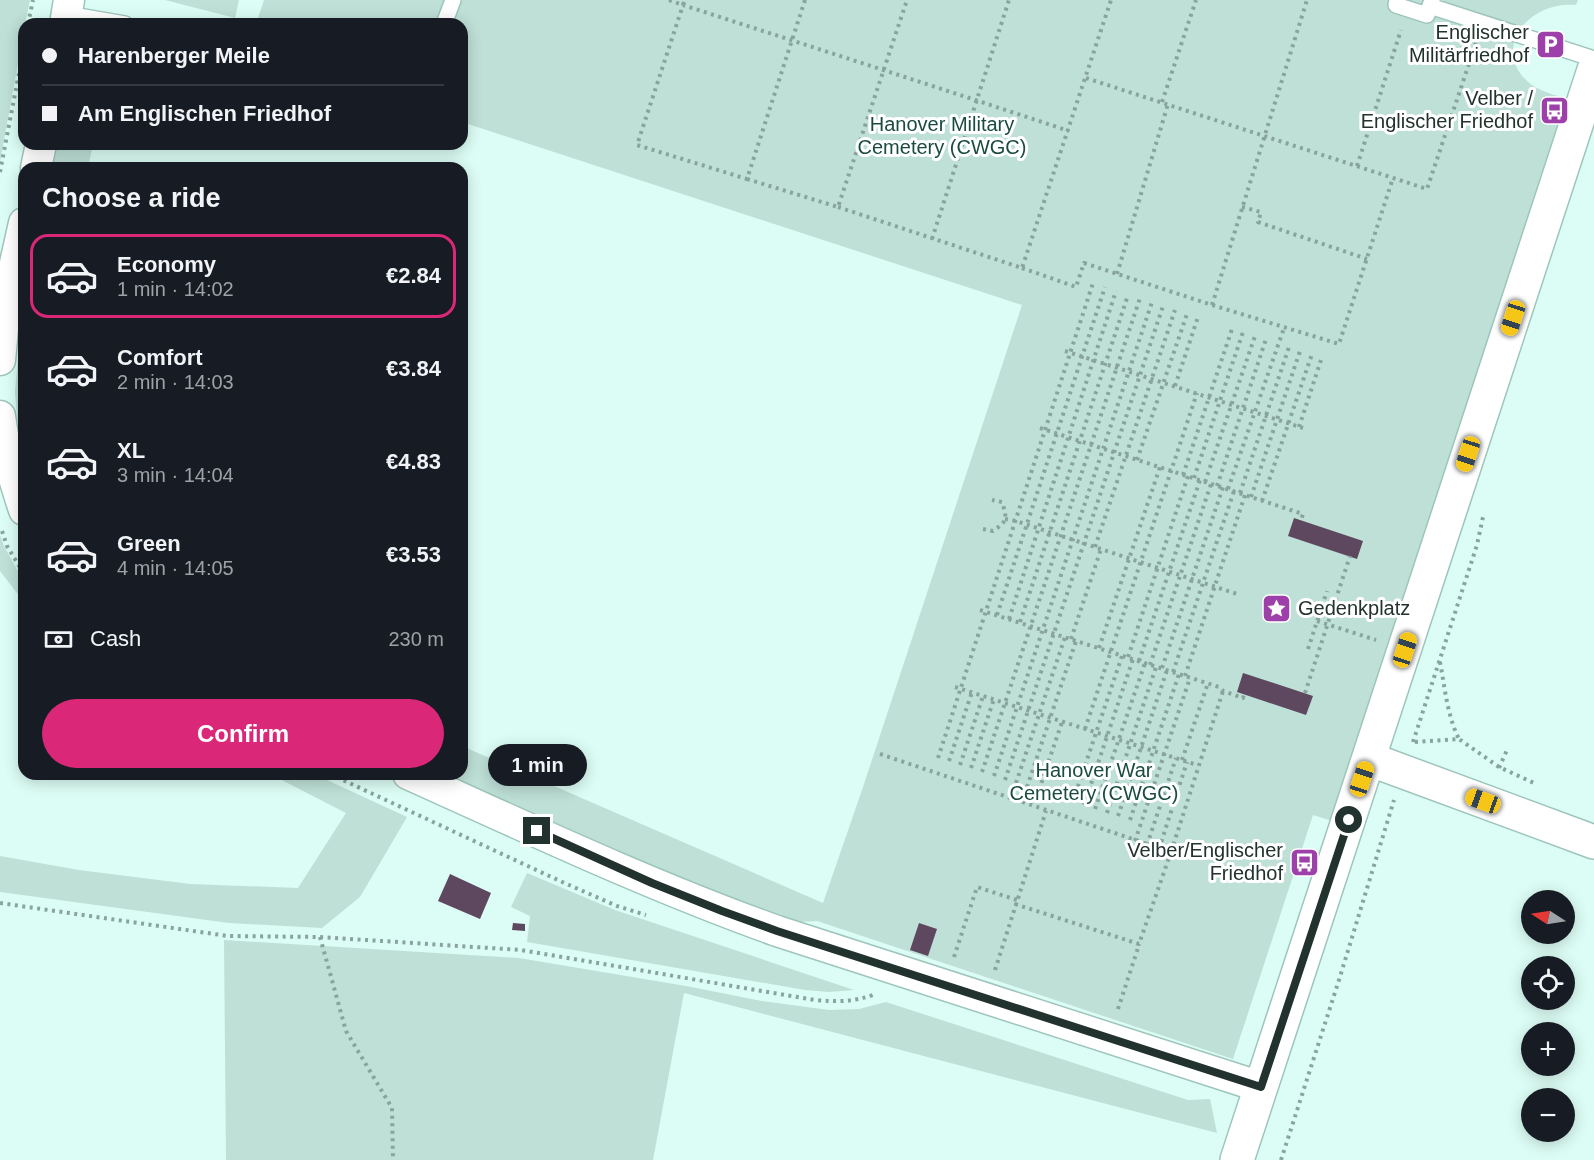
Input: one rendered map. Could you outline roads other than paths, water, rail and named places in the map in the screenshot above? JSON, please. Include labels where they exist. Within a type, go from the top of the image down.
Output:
[{"type":"main road","points":[[1238,1160],[1594,70]]},
{"type":"main road","points":[[1369,759],[1594,842]]},
{"type":"street","points":[[0,360],[5,308],[18,250]]},
{"type":"street","points":[[0,416],[2,434],[18,491]]},
{"type":"street","points":[[421,780],[652,883],[722,911],[777,931],[1261,1087]]},
{"type":"lane","points":[[446,18],[453,0]]},
{"type":"lane","points":[[1402,4],[1427,15],[1431,3],[1483,24],[1594,59]]},
{"type":"lane","points":[[67,13],[93,18]]},
{"type":"place","name":"Englischer Militärfriedhof","points":[[1550,44]]},
{"type":"place","name":"Velber / Englischer Friedhof","points":[[1554,110]]},
{"type":"place","name":"Gedenkplatz","points":[[1277,608]]},
{"type":"place","name":"Velber/Englischer Friedhof","points":[[1304,862]]},
{"type":"park label","name":"Hanover Military Cemetery (CWGC)","points":[[942,136]]},
{"type":"park label","name":"Hanover War Cemetery (CWGC)","points":[[1094,782]]}]
